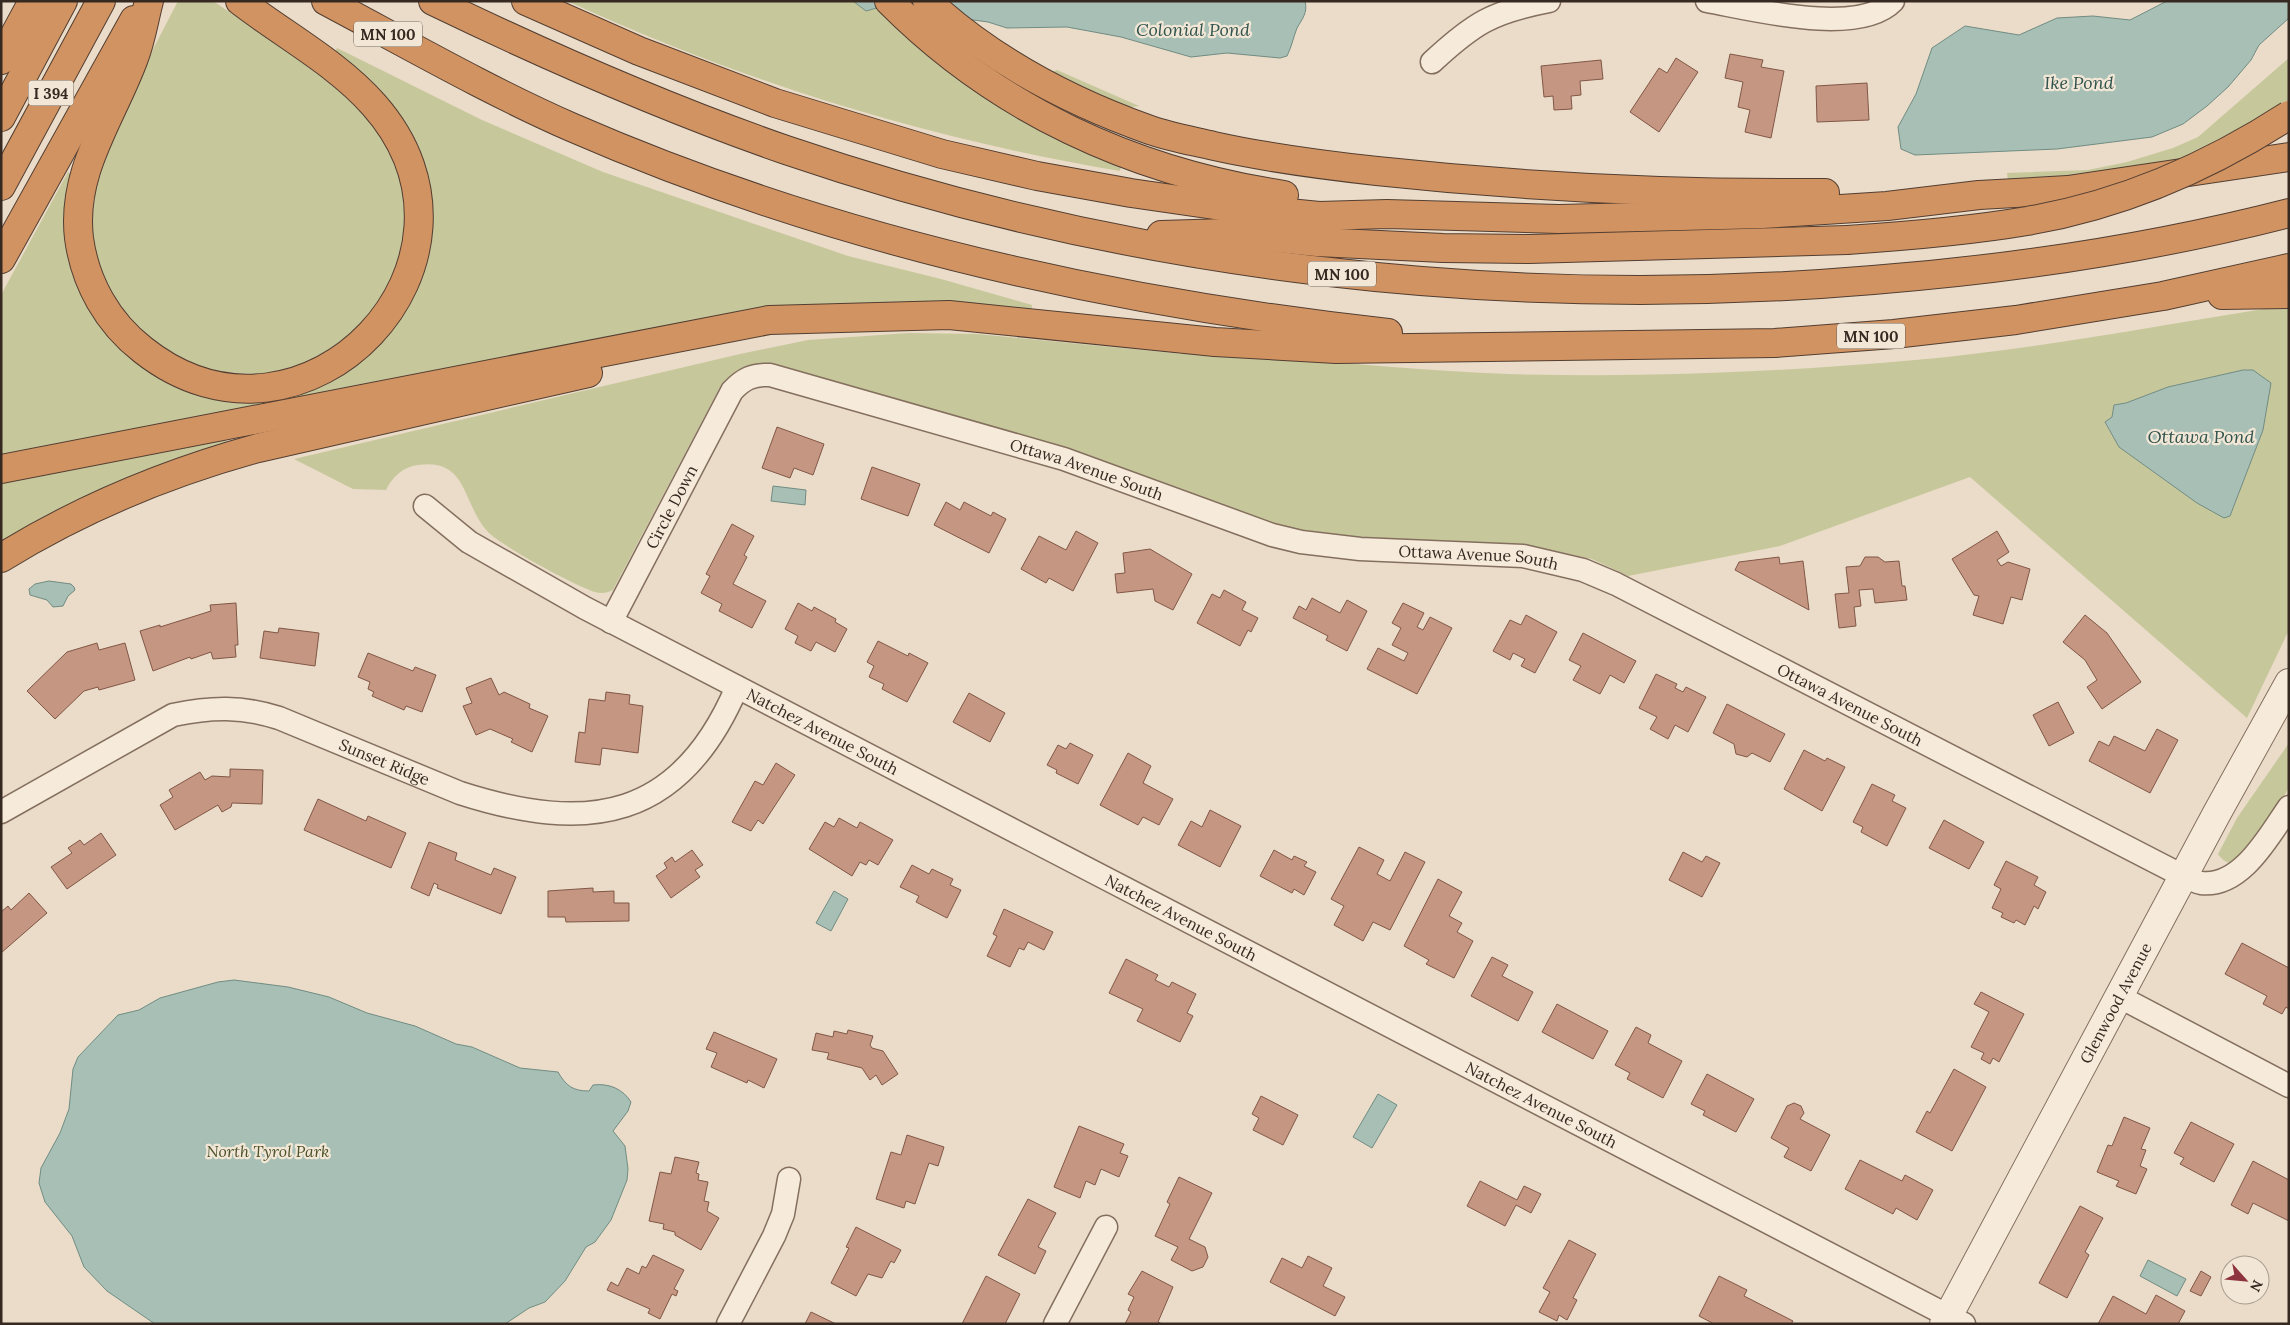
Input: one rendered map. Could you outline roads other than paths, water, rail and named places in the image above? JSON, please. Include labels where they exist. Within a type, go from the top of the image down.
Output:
[{"type":"highway","points":[[1,60],[33,1]]},
{"type":"highway","points":[[1,117],[63,1]]},
{"type":"highway","name":"I 394","points":[[1,186],[101,1]]},
{"type":"highway","points":[[1,259],[144,1]]},
{"type":"highway","points":[[149,1],[135,56],[86,167],[80,192],[78,217],[79,238],[84,265],[102,305],[114,323],[145,352],[178,373],[198,381],[222,386],[262,388],[306,377],[338,362],[353,352],[378,327],[397,300],[409,272],[416,246],[418,208],[416,189],[404,149],[375,106],[340,74],[241,2]]},
{"type":"highway","name":"MN 100","points":[[326,1],[527,107],[620,147],[745,193],[833,222],[957,258],[1109,292],[1291,322],[1484,341],[1576,344],[1766,343],[1894,334],[2007,321],[2163,296],[2289,268]]},
{"type":"highway","name":"MN 100","points":[[433,1],[537,51],[623,88],[781,148],[943,197],[1112,237],[1272,265],[1386,278],[1562,290],[1736,290],[1925,276],[1994,268],[2107,252],[2289,213]]},
{"type":"highway","points":[[526,1],[639,51],[713,80],[848,127],[942,154],[1046,177],[1131,193],[1221,206],[1319,216],[1387,214],[1558,219],[1649,218],[1878,207],[1979,195],[2068,190],[2289,157]]},
{"type":"highway","points":[[889,1],[954,60],[984,82],[1029,109],[1099,144],[1185,174],[1254,190],[1387,214]]},
{"type":"highway","points":[[927,1],[966,35],[1043,84],[1085,105],[1152,131],[1242,152],[1315,164],[1552,186],[1785,193],[1979,195]]},
{"type":"highway","points":[[1112,237],[1227,233],[1386,247],[1462,248],[1847,240],[1912,235],[2028,221],[2108,201],[2144,189],[2206,163],[2289,116]]},
{"type":"highway","points":[[2163,296],[2289,294]]},
{"type":"highway","points":[[1,469],[769,320],[848,316],[949,315],[1215,342],[1336,349],[1576,344]]},
{"type":"highway","points":[[1,558],[42,533],[107,501],[210,461],[268,445],[739,338],[848,316]]},
{"type":"street","points":[[1432,62],[1462,34],[1484,20],[1504,12],[1549,1]]},
{"type":"street","points":[[1707,1],[1838,21],[1868,16],[1893,1]]},
{"type":"street","name":"Ottawa Avenue South","points":[[732,391],[741,382],[756,374],[787,379],[1072,462],[1243,525],[1301,542],[1360,549],[1523,556],[1583,570],[1616,584],[2183,876],[2200,883],[2214,882],[2234,874],[2251,861],[2289,807]]},
{"type":"street","name":"Circle Down","points":[[611,622],[732,391]]},
{"type":"street","name":"Natchez Avenue South","points":[[424,506],[469,542],[611,622],[1952,1321]]},
{"type":"street","name":"Glenwood Avenue","points":[[1952,1321],[2118,996],[2289,683]]},
{"type":"street","name":"Sunset Ridge","points":[[1,812],[173,715],[195,710],[236,707],[255,710],[279,718],[460,793],[483,800],[534,812],[585,814],[605,812],[625,806],[661,789],[689,766],[710,740],[737,687]]},
{"type":"street","points":[[2118,996],[2289,1086]]},
{"type":"street","points":[[728,1324],[774,1236],[783,1214],[789,1179]]},
{"type":"street","points":[[1055,1324],[1106,1227]]},
{"type":"water","name":"Colonial Pond","points":[[853,1],[1305,1],[1306,9],[1287,56],[1280,58],[1227,53],[1191,57],[1121,37],[1067,27],[1007,28],[988,22],[880,7],[866,11]]},
{"type":"water","name":"Ike Pond","points":[[2167,1],[2289,1],[2289,18],[2259,45],[2251,60],[2228,87],[2207,106],[2183,124],[2152,137],[2057,149],[1915,155],[1901,149],[1898,127],[1916,94],[1932,48],[1965,26],[2019,35],[2057,18],[2093,16],[2130,20]]},
{"type":"water","name":"Ottawa Pond","points":[[2243,370],[2253,370],[2271,383],[2263,430],[2230,516],[2224,518],[2197,503],[2119,447],[2105,422],[2112,417],[2114,405],[2126,403],[2168,387]]},
{"type":"water","points":[[773,486],[806,490],[805,505],[771,501]]},
{"type":"water","points":[[49,581],[71,584],[74,587],[75,590],[68,596],[63,606],[53,607],[47,600],[30,595],[29,589],[35,584]]},
{"type":"water","points":[[834,891],[848,899],[831,931],[816,923]]},
{"type":"water","name":"North Tyrol Park","points":[[234,980],[288,987],[329,997],[367,1013],[415,1026],[456,1044],[472,1047],[520,1068],[558,1072],[564,1081],[574,1089],[589,1091],[593,1085],[605,1085],[620,1090],[628,1097],[631,1102],[628,1111],[613,1131],[625,1146],[628,1169],[627,1180],[611,1220],[595,1242],[586,1247],[565,1281],[545,1302],[529,1308],[505,1324],[155,1324],[107,1291],[84,1267],[72,1236],[45,1202],[39,1183],[41,1168],[60,1133],[69,1109],[73,1069],[78,1057],[118,1015],[139,1010],[160,998],[218,982]]},
{"type":"water","points":[[1378,1094],[1397,1105],[1372,1148],[1353,1137]]},
{"type":"water","points":[[2148,1260],[2186,1279],[2177,1296],[2140,1276]]}]
